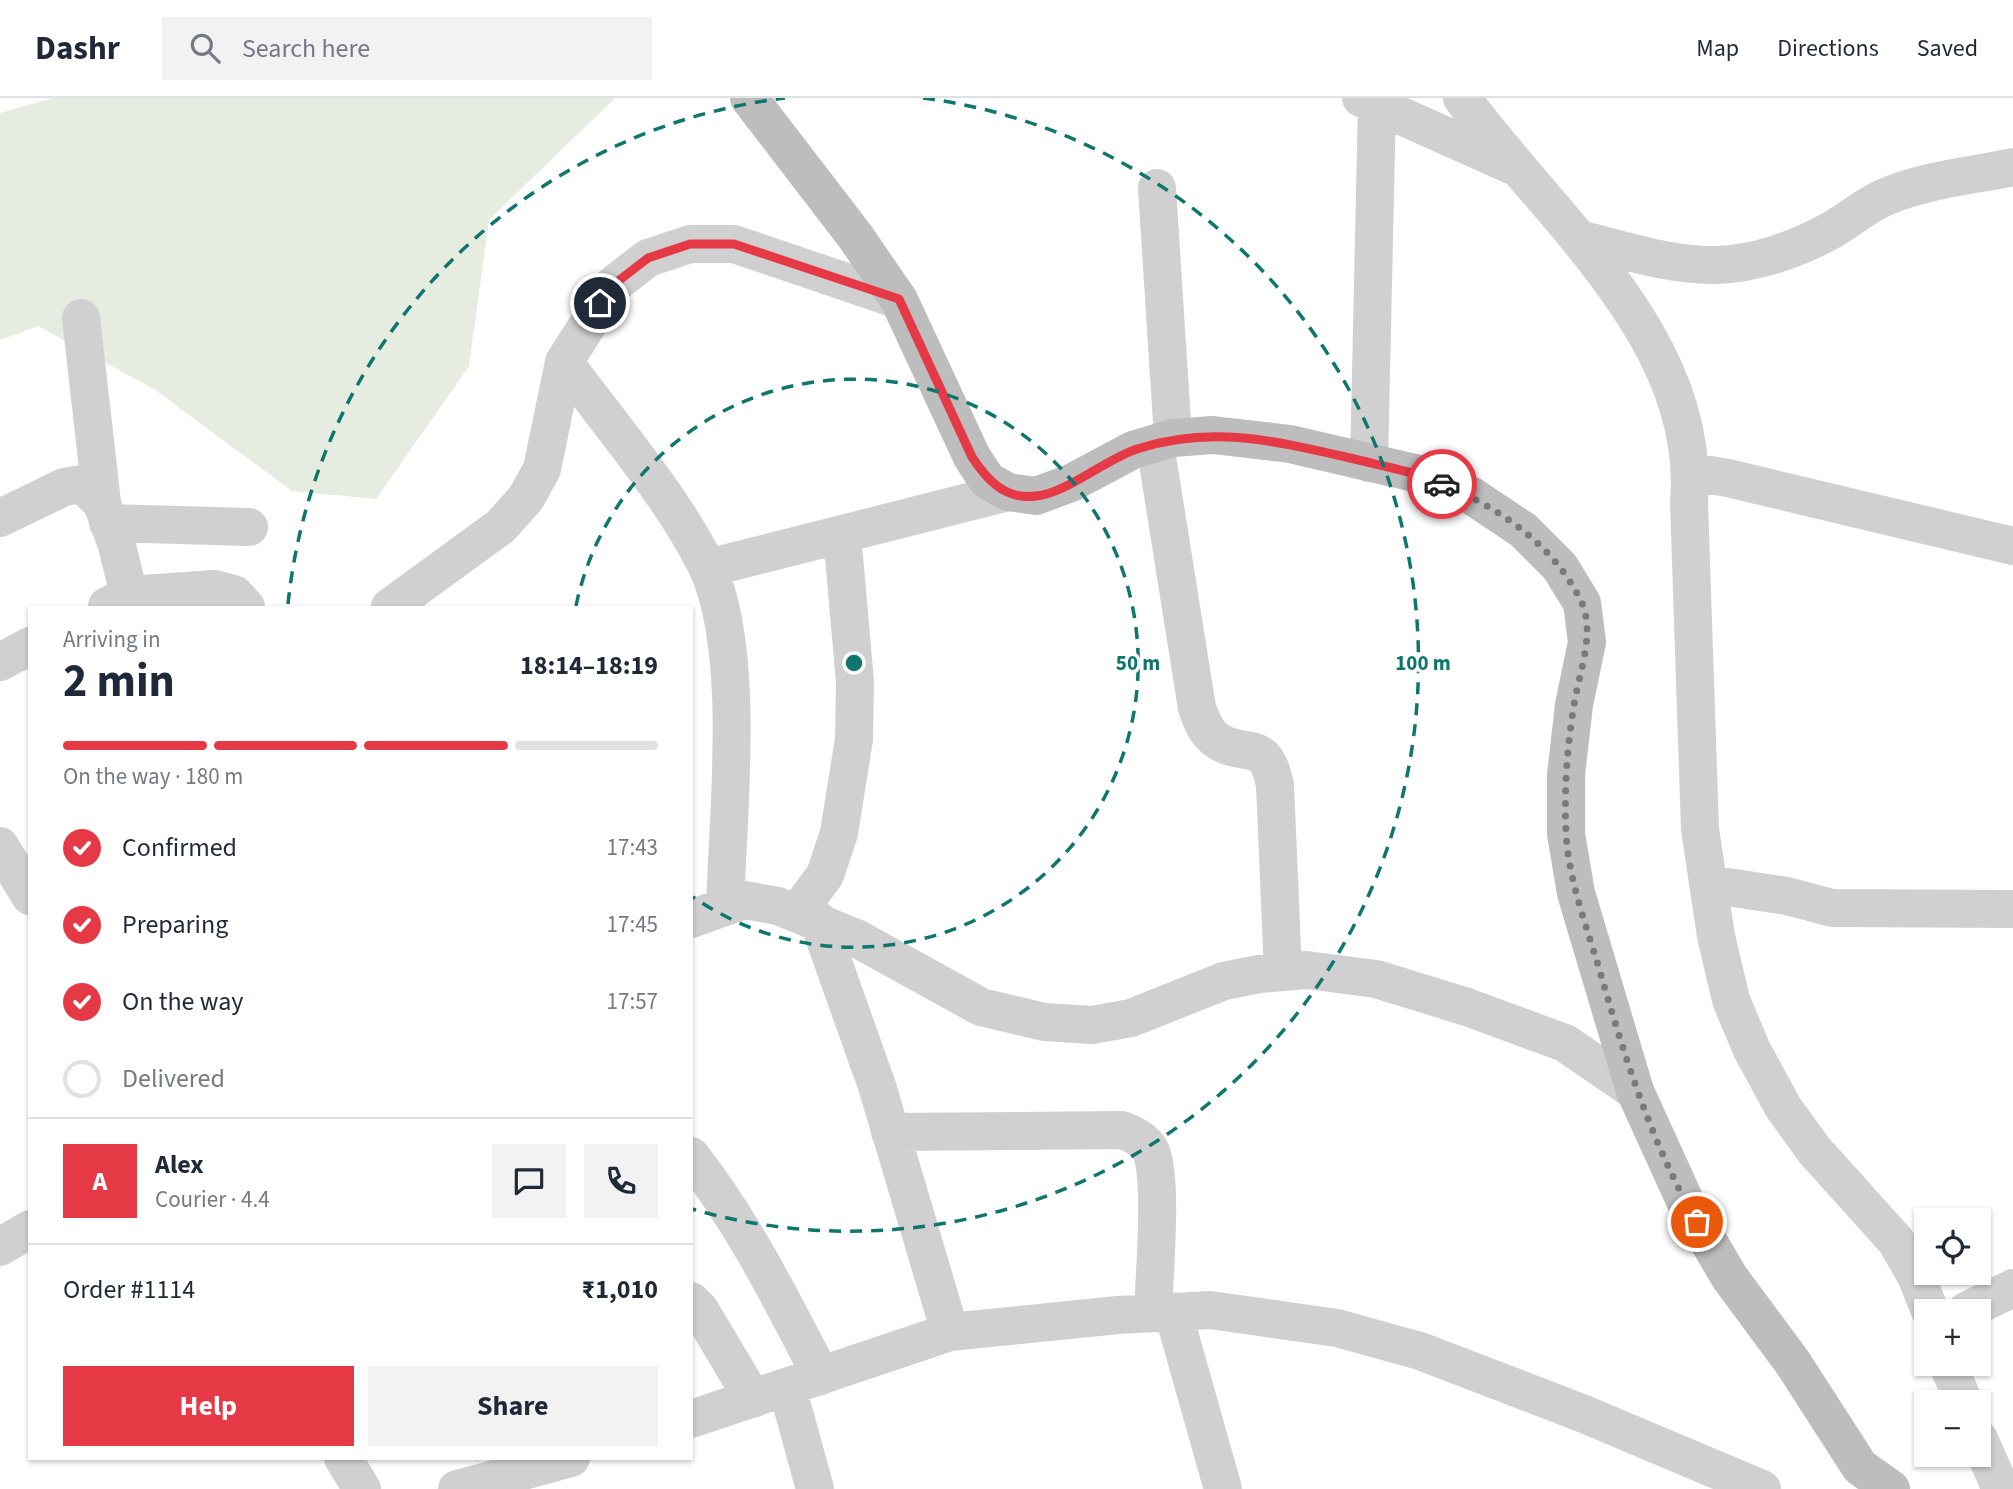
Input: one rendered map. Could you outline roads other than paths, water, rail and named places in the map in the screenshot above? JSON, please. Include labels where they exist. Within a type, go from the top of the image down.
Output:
[{"type":"street","points":[[1462,98],[1602,269],[1659,357],[1672,387],[1692,472],[1689,502],[1700,829],[1731,1000],[1752,1050],[1783,1107],[1814,1150],[1896,1241],[1916,1276],[1925,1299]]},
{"type":"street","points":[[751,99],[855,236],[899,299],[972,457],[987,480],[1008,492],[1036,496],[1133,450],[1164,441],[1213,435],[1290,444],[1419,474],[1472,496],[1523,530],[1560,567],[1582,603],[1587,642],[1574,705],[1566,775],[1566,834],[1576,893],[1635,1091],[1686,1203],[1730,1278],[1793,1363],[1860,1466],[1891,1489]]},
{"type":"street","points":[[1369,463],[1369,101],[1521,169]]},
{"type":"street","points":[[1579,239],[1682,263],[1718,265],[1786,251],[1829,231],[1881,198],[1908,189],[2013,167]]},
{"type":"street","points":[[1157,188],[1164,441],[1197,708],[1204,727],[1218,741],[1260,754],[1271,768],[1275,785],[1283,972]]},
{"type":"street","points":[[391,606],[501,526],[526,498],[541,469],[564,362],[613,285],[648,258],[690,244],[734,244],[899,299]]},
{"type":"street","points":[[81,318],[105,513],[122,603],[215,589],[234,594],[245,606]]},
{"type":"street","points":[[564,362],[664,499],[708,568],[720,609],[729,678],[708,912],[744,900],[778,906],[807,917],[981,1007],[1044,1022],[1092,1025],[1131,1018],[1224,981],[1283,972],[1307,970],[1376,979],[1467,1007],[1565,1043],[1635,1091]]},
{"type":"street","points":[[1692,472],[1728,478],[2013,546]]},
{"type":"street","points":[[0,518],[64,487],[82,484],[105,513],[249,527]]},
{"type":"street","points":[[708,568],[1008,492]]},
{"type":"street","points":[[842,534],[855,682],[854,739],[839,833],[807,917],[890,1132],[950,1332]]},
{"type":"street","points":[[0,662],[28,647]]},
{"type":"street","points":[[28,832],[0,845],[28,893]]},
{"type":"street","points":[[1709,884],[1787,896],[1832,908],[2013,909]]},
{"type":"street","points":[[890,1132],[1122,1130],[1136,1135],[1150,1150],[1156,1177],[1163,1312],[1223,1489]]},
{"type":"street","points":[[693,1159],[739,1222],[760,1257],[787,1388],[815,1489]]},
{"type":"street","points":[[0,1247],[28,1230]]},
{"type":"street","points":[[1991,1299],[2013,1288]]},
{"type":"street","points":[[693,1303],[787,1388]]},
{"type":"street","points":[[693,1418],[950,1332],[1210,1310],[1336,1328],[1420,1351],[1762,1489]]},
{"type":"street","points":[[344,1460],[362,1489]]},
{"type":"street","points":[[457,1489],[564,1460]]},
{"type":"street","points":[[572,1460],[579,1489]]},
{"type":"street","points":[[1991,1466],[2001,1489]]}]
